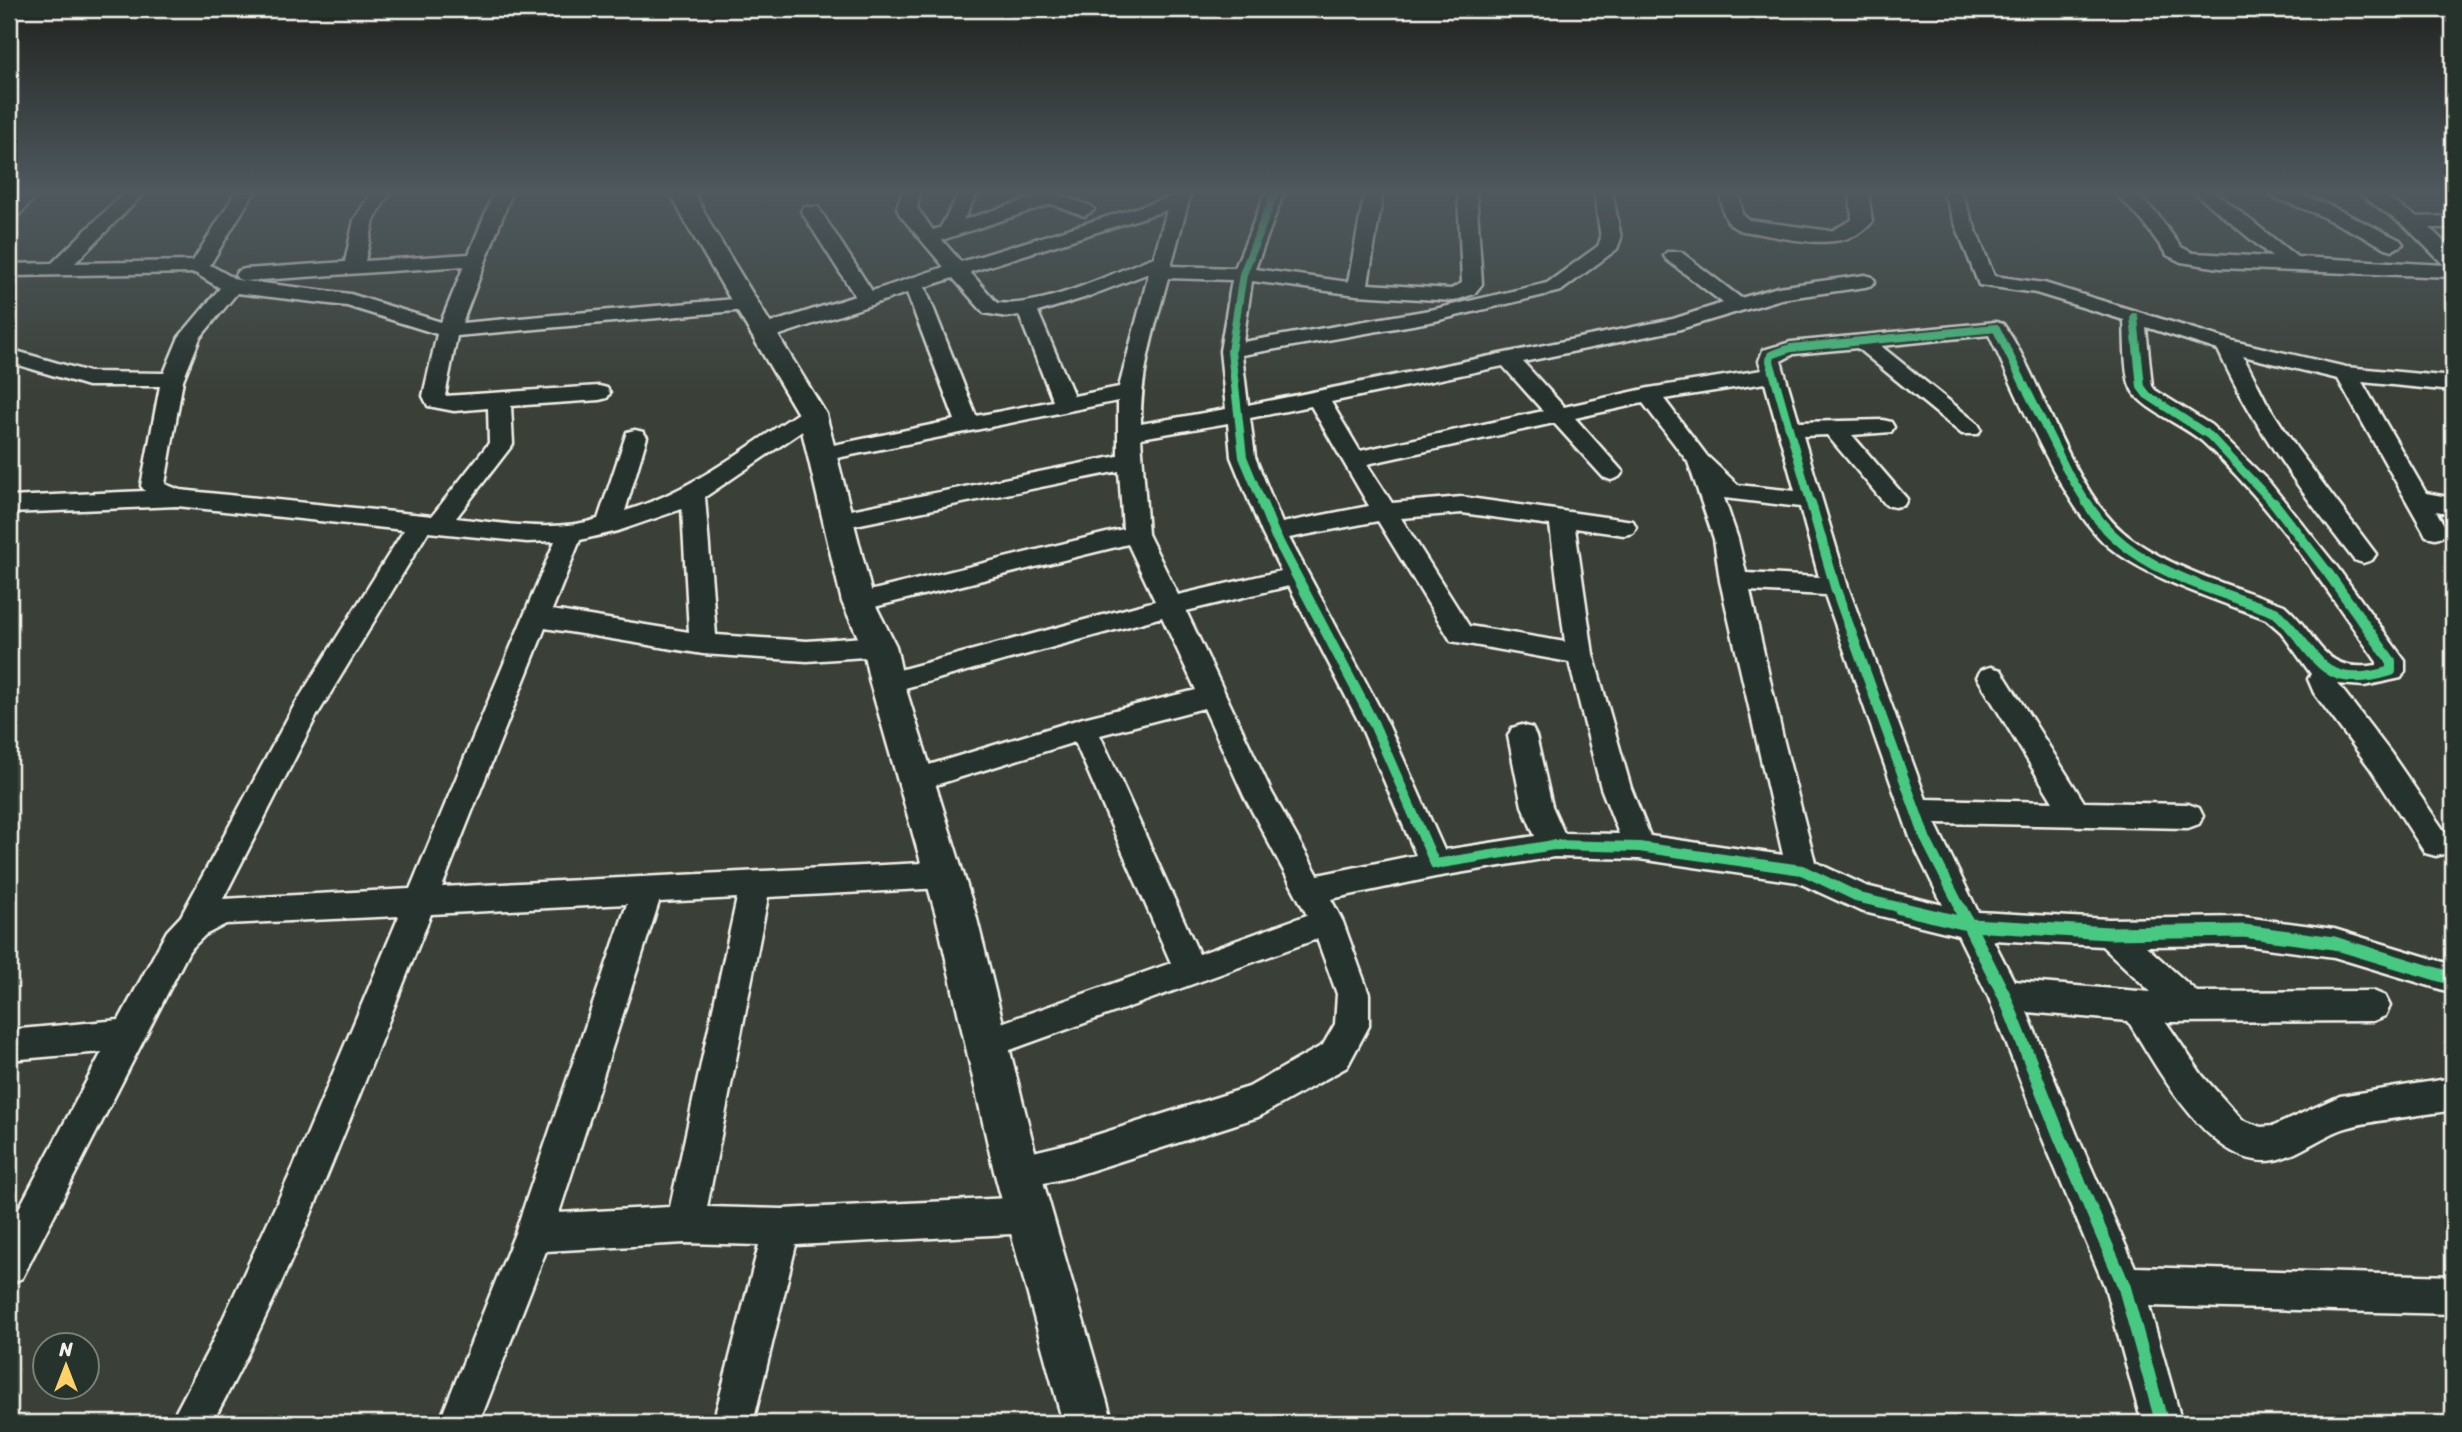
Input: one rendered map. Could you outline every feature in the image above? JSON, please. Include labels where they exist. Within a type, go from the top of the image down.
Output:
[{"type":"street","points":[[58,269],[68,259]]},
{"type":"street","points":[[177,498],[160,492],[153,486],[172,380],[222,259]]},
{"type":"street","points":[[354,267],[356,259]]},
{"type":"street","points":[[216,277],[476,259],[448,331],[434,396],[436,401],[454,404],[600,393]]},
{"type":"street","points":[[720,259],[812,414],[836,521],[858,602],[879,646],[988,1043],[1017,1171],[1088,1423]]},
{"type":"street","points":[[841,259],[868,301]]},
{"type":"street","points":[[951,259],[958,272],[991,309],[1010,312],[1027,310],[1161,266],[1357,289],[1441,295],[1467,290],[1472,284],[1471,259]]},
{"type":"street","points":[[9,270],[58,269],[216,277],[350,300],[448,331],[755,318],[868,301],[996,259]]},
{"type":"street","points":[[1017,1171],[1071,1160],[1258,1101],[1335,1056],[1352,1026],[1353,994],[1327,922],[1259,796],[1136,534],[1130,461],[1129,392],[1135,359],[1163,259]]},
{"type":"street","points":[[1249,259],[1243,274],[1231,352],[1243,457],[1274,533],[1373,722],[1434,864]]},
{"type":"street","points":[[1357,289],[1362,259]]},
{"type":"street","points":[[1231,352],[1435,315],[1554,287],[1593,259]]},
{"type":"street","points":[[1678,259],[1738,305]]},
{"type":"street","points":[[1978,259],[1986,281],[1997,328],[2067,471],[2098,522],[2121,544],[2159,568],[2275,612],[2290,625],[2326,671],[2345,676],[2391,671],[2393,667],[2347,598],[2268,498],[2208,435],[2147,395],[2141,387],[2134,317]]},
{"type":"street","points":[[2202,259],[2220,262],[2453,271]]},
{"type":"street","points":[[2287,259],[2292,263]]},
{"type":"street","points":[[1130,433],[1318,398],[1677,324],[1778,293],[1865,281]]},
{"type":"street","points":[[1986,281],[2037,287],[2227,346],[2346,374],[2453,384]]},
{"type":"street","points":[[914,285],[968,425]]},
{"type":"street","points":[[1027,310],[1066,405]]},
{"type":"street","points":[[1997,328],[1777,351],[1771,355],[1773,374],[1835,587],[1926,840],[2004,995],[2060,1137],[2124,1286],[2162,1423]]},
{"type":"street","points":[[1862,341],[1970,429]]},
{"type":"street","points":[[2227,346],[2242,381],[2275,435],[2362,555]]},
{"type":"street","points":[[9,355],[88,379],[172,380]]},
{"type":"street","points":[[1508,359],[1611,472]]},
{"type":"street","points":[[1353,460],[1649,394],[1773,374]]},
{"type":"street","points":[[2346,374],[2435,530]]},
{"type":"street","points":[[822,454],[1129,392]]},
{"type":"street","points":[[1649,394],[1699,461],[1731,492],[1811,500]]},
{"type":"street","points":[[1318,398],[1460,634],[1580,654]]},
{"type":"street","points":[[13,1249],[178,942],[194,923],[304,713],[428,525],[501,444],[499,400]]},
{"type":"street","points":[[9,505],[177,498],[527,534],[588,531],[666,507],[693,494],[812,414]]},
{"type":"street","points":[[1789,429],[1883,427]]},
{"type":"street","points":[[1833,428],[1895,499]]},
{"type":"street","points":[[608,525],[635,437]]},
{"type":"street","points":[[836,521],[1130,461]]},
{"type":"street","points":[[1699,461],[1726,539],[1733,581],[1802,870]]},
{"type":"street","points":[[693,494],[704,644]]},
{"type":"street","points":[[2420,500],[2453,506]]},
{"type":"street","points":[[1274,533],[1384,511],[1462,505],[1624,527]]},
{"type":"street","points":[[1561,519],[1580,654],[1616,788],[1639,847]]},
{"type":"street","points":[[190,1423],[223,1363],[308,1176],[571,532]]},
{"type":"street","points":[[858,602],[1136,534]]},
{"type":"street","points":[[887,683],[1170,606],[1296,576]]},
{"type":"street","points":[[1733,581],[1835,587]]},
{"type":"street","points":[[536,617],[704,644],[807,651],[879,646]]},
{"type":"street","points":[[2326,671],[2322,679],[2324,686],[2380,760],[2436,844]]},
{"type":"street","points":[[1991,677],[2076,814]]},
{"type":"street","points":[[916,780],[1083,729],[1212,696]]},
{"type":"street","points":[[1083,729],[1190,970]]},
{"type":"street","points":[[1522,736],[1537,806],[1554,845]]},
{"type":"street","points":[[1916,811],[2188,816]]},
{"type":"street","points":[[1310,890],[1434,864],[1554,845],[1639,847],[1802,870],[1860,898],[1970,925],[2109,933],[2244,931],[2334,943],[2453,979]]},
{"type":"street","points":[[194,923],[206,916],[226,911],[419,899],[755,886],[943,875]]},
{"type":"street","points":[[685,1225],[755,886]]},
{"type":"street","points":[[459,1423],[534,1233],[647,890]]},
{"type":"street","points":[[988,1043],[1327,922]]},
{"type":"street","points":[[2109,933],[2189,1006]]},
{"type":"street","points":[[2004,995],[2137,1007],[2373,1006]]},
{"type":"street","points":[[2137,1007],[2190,1086],[2230,1132],[2246,1140],[2261,1144],[2276,1143],[2340,1113],[2453,1094]]},
{"type":"street","points":[[9,1045],[130,1034]]},
{"type":"street","points":[[534,1233],[685,1225],[782,1227],[1031,1215]]},
{"type":"street","points":[[733,1423],[782,1227]]},
{"type":"street","points":[[2124,1286],[2453,1296]]},
{"type":"cycle path","points":[[1249,259],[1243,274],[1231,351],[1243,457],[1274,533],[1373,722],[1435,864],[1554,845],[1639,847],[1802,870],[1860,898],[1971,925],[2109,933],[2244,931],[2334,943],[2453,979]]},
{"type":"cycle path","points":[[2134,317],[2141,387],[2147,395],[2210,436],[2260,487],[2349,602],[2391,661],[2391,671],[2354,676],[2328,670],[2320,666],[2290,625],[2275,612],[2159,568],[2121,544],[2098,522],[2067,471],[1996,328],[1791,348],[1771,355],[1770,361],[1835,587],[1926,840],[2004,995],[2060,1137],[2124,1286],[2162,1423]]}]
